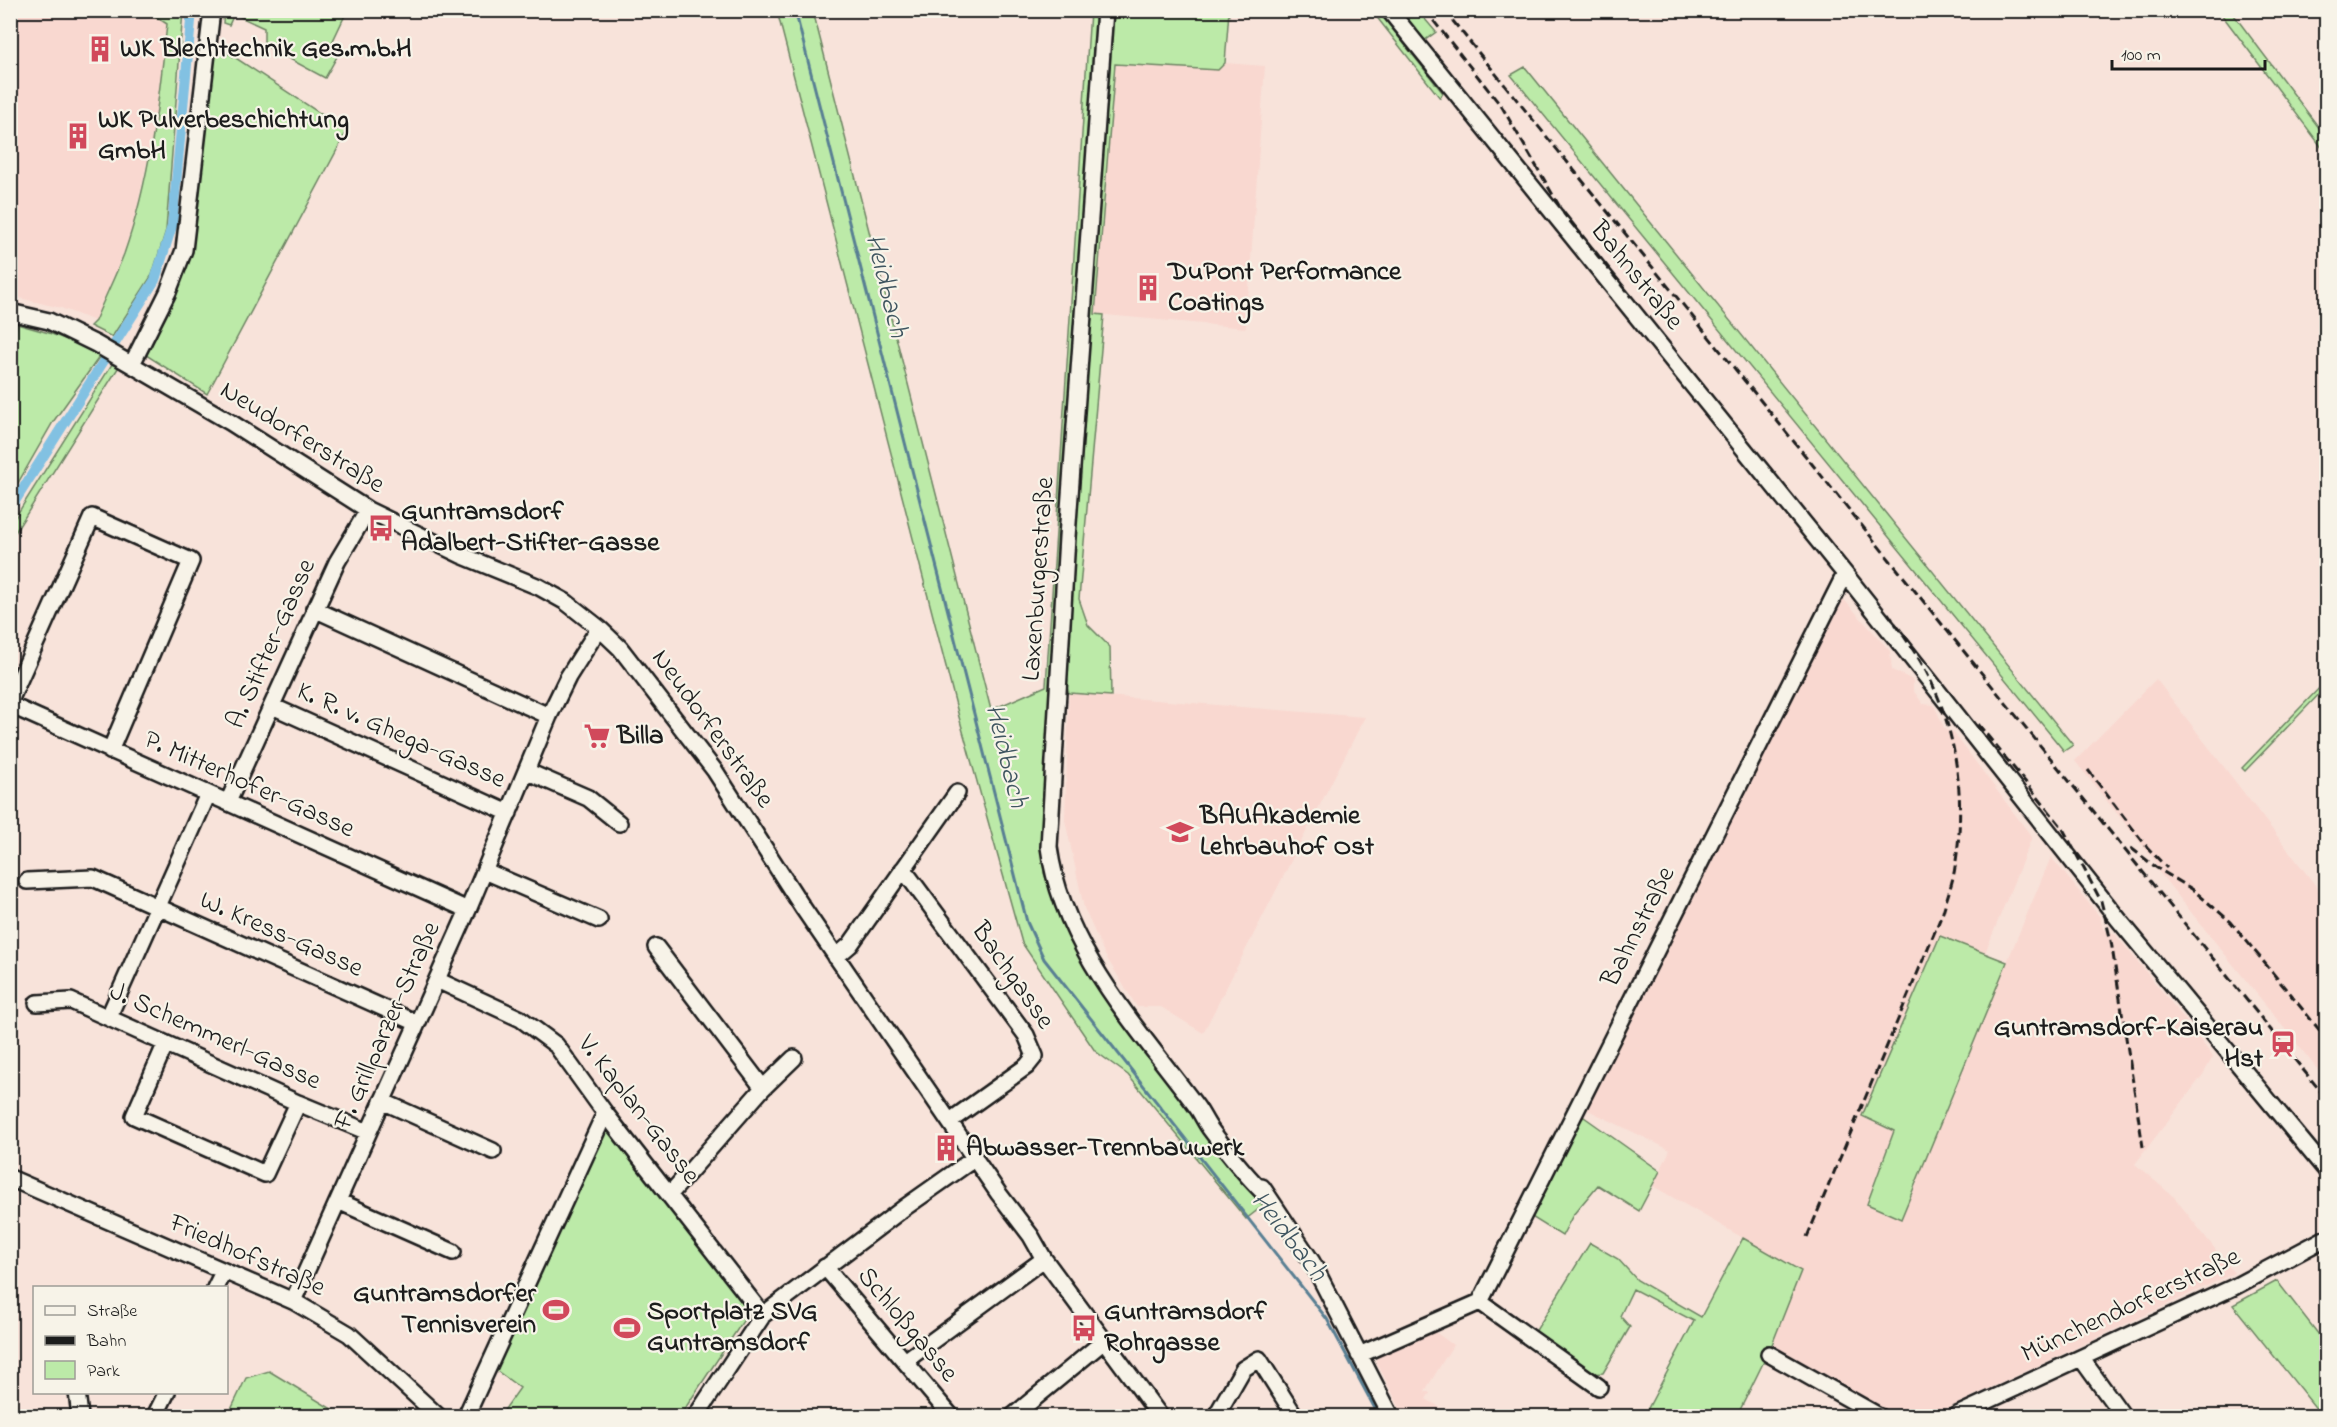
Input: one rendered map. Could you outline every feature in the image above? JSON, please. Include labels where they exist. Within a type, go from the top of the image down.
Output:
[{"type":"street","points":[[129,362],[168,292],[184,250],[212,10]]},
{"type":"street","name":"Laxenburgerstraße","points":[[1105,10],[1068,526],[1049,847],[1052,873],[1061,900],[1093,963],[1151,1046],[1199,1109],[1209,1128],[1267,1196],[1301,1242],[1391,1416]]},
{"type":"street","name":"Bahnstraße","points":[[1389,10],[1845,574],[2119,920],[2326,1170]]},
{"type":"street","name":"Neudorferstraße","points":[[10,312],[49,321],[96,344],[230,422],[368,510],[461,555],[539,587],[566,602],[620,648],[715,771],[836,957],[1031,1236],[1044,1259],[1160,1416]]},
{"type":"street","name":"A. Stifter-Gasse","points":[[228,802],[314,609],[337,562],[368,510]]},
{"type":"street","points":[[10,703],[92,517],[191,561],[110,751]]},
{"type":"street","name":"Bahnstraße","points":[[1480,1302],[1845,574]]},
{"type":"street","points":[[314,609],[549,716]]},
{"type":"street","name":"F. Grillparzer-Straße","points":[[293,1301],[468,910],[549,716],[568,677],[599,628]]},
{"type":"street","name":"P. Mitterhofer-Gasse","points":[[10,703],[110,751],[468,910]]},
{"type":"street","name":"K. R. v. Ghega-Gasse","points":[[272,706],[509,813]]},
{"type":"street","points":[[526,771],[588,798],[619,823]]},
{"type":"street","points":[[836,957],[850,945],[957,793]]},
{"type":"street","points":[[109,1016],[208,794]]},
{"type":"street","name":"Bachgasse","points":[[903,869],[1026,1035],[1035,1056],[1027,1066],[950,1121]]},
{"type":"street","points":[[485,871],[599,920]]},
{"type":"street","name":"W. Kress-Gasse","points":[[27,881],[93,878],[417,1023]]},
{"type":"street","points":[[656,947],[763,1088]]},
{"type":"street","name":"V. Kaplan-Gasse","points":[[437,980],[521,1019],[556,1045],[605,1113],[763,1315]]},
{"type":"street","name":"J. Schemmerl-Gasse","points":[[37,1003],[71,1001],[109,1016],[165,1045],[368,1132]]},
{"type":"street","points":[[165,1045],[134,1116],[265,1174],[298,1103]]},
{"type":"street","points":[[670,1194],[763,1088],[794,1058]]},
{"type":"street","points":[[382,1101],[493,1151]]},
{"type":"street","points":[[466,1416],[605,1113]]},
{"type":"street","points":[[696,1416],[763,1315],[975,1158]]},
{"type":"street","name":"Friedhofstraße","points":[[10,1178],[293,1301],[349,1334],[438,1416]]},
{"type":"street","points":[[338,1201],[453,1252]]},
{"type":"street","name":"Münchendorferstraße","points":[[1955,1416],[2234,1287],[2326,1238]]},
{"type":"street","points":[[905,1361],[1044,1259]]},
{"type":"street","name":"Schloßgasse","points":[[825,1267],[951,1416]]},
{"type":"street","points":[[216,1286],[223,1272]]},
{"type":"street","points":[[1359,1355],[1480,1302],[1599,1387]]},
{"type":"street","points":[[1013,1416],[1104,1341]]},
{"type":"street","points":[[1769,1354],[1879,1416]]},
{"type":"street","points":[[2081,1358],[2123,1416]]},
{"type":"street","points":[[1216,1416],[1243,1369],[1259,1359],[1295,1416]]},
{"type":"street","points":[[77,1394],[80,1416]]},
{"type":"street","points":[[155,1416],[166,1394]]},
{"type":"shaded area","points":[[10,11],[118,11],[133,19],[142,11],[147,11],[167,24],[158,111],[135,218],[123,254],[95,321],[61,308],[11,296]]},
{"type":"shaded area","name":"DuPont Performance Coatings","points":[[1115,63],[1217,70],[1225,63],[1265,66],[1246,328],[1095,314]]},
{"type":"shaded area","points":[[1839,594],[1890,651],[1892,670],[1913,680],[1913,690],[1923,704],[1934,705],[1945,730],[1953,732],[2032,837],[1985,953],[2007,962],[2051,857],[2100,917],[2103,929],[2115,934],[2213,1057],[2202,1076],[2135,1164],[2174,1197],[2234,1273],[1931,1416],[1894,1416],[1771,1347],[1800,1271],[1653,1186],[1670,1150],[1586,1109]]},
{"type":"shaded area","points":[[2156,679],[2326,899],[2326,1080],[2158,871],[2155,861],[2075,761]]},
{"type":"shaded area","points":[[1069,693],[1365,717],[1203,1033],[1161,1007],[1137,1007],[1105,955],[1084,908],[1065,820]]},
{"type":"shaded area","points":[[1434,1331],[1453,1345],[1425,1391],[1430,1393],[1426,1399],[1438,1406],[1445,1416],[1404,1416],[1376,1361],[1378,1356]]},
{"type":"green space","points":[[224,10],[347,11],[330,47],[339,53],[325,78],[264,45],[264,28],[234,14],[229,25],[223,23]]},
{"type":"green space","points":[[147,11],[183,11],[166,230],[152,275],[112,337],[90,326],[95,321],[124,254],[147,169],[161,82],[167,24]]},
{"type":"green space","points":[[777,11],[813,11],[991,710],[1046,686],[1090,11],[1099,11],[1042,836],[1044,873],[1059,915],[1087,967],[1137,1038],[1264,1205],[1246,1219],[1128,1075],[1095,1051],[1022,943],[959,717]]},
{"type":"green space","points":[[1109,11],[1229,11],[1225,63],[1218,70],[1115,64],[1095,314],[1104,315],[1079,599],[1088,625],[1110,647],[1111,696],[1069,693],[1063,677]]},
{"type":"green space","points":[[1372,11],[1378,11],[1443,93],[1440,98]]},
{"type":"green space","points":[[1396,11],[1418,11],[1436,32],[1421,43]]},
{"type":"green space","points":[[2219,11],[2231,11],[2326,137],[2326,153]]},
{"type":"green space","points":[[219,47],[347,131],[207,394],[146,355],[187,256],[213,52]]},
{"type":"green space","points":[[1525,67],[2073,745],[2064,751],[1511,75]]},
{"type":"green space","points":[[17,324],[49,333],[102,353],[53,422],[11,495],[10,361],[13,357]]},
{"type":"green space","points":[[114,361],[120,365],[11,539],[11,524]]},
{"type":"green space","points":[[2326,681],[2326,687],[2245,771],[2242,768]]},
{"type":"green space","points":[[1940,936],[2007,962],[1901,1219],[1867,1204],[1894,1131],[1862,1116]]},
{"type":"green space","points":[[1584,1117],[1660,1171],[1639,1211],[1598,1185],[1573,1215],[1562,1236],[1530,1216],[1575,1122]]},
{"type":"green space","points":[[615,1132],[749,1312],[680,1416],[500,1416],[520,1388],[493,1368],[601,1133]]},
{"type":"green space","points":[[1743,1238],[1801,1271],[1771,1347],[1737,1416],[1644,1416],[1694,1321],[1633,1289],[1620,1316],[1630,1327],[1603,1373],[1591,1374],[1535,1332],[1590,1243],[1618,1259],[1637,1280],[1701,1317]]},
{"type":"green space","points":[[2277,1281],[2326,1344],[2326,1416],[2322,1416],[2233,1305]]},
{"type":"green space","points":[[269,1371],[335,1411],[337,1416],[228,1416],[246,1378]]},
{"type":"waterway","points":[[10,509],[155,280],[172,226],[192,10]]},
{"type":"waterway","name":"Heidbach","points":[[795,10],[1027,922],[1044,959],[1327,1319],[1379,1416]]},
{"type":"railway","points":[[1425,10],[1502,107],[1564,214],[1631,297]]},
{"type":"railway","points":[[1444,10],[2326,1098]]},
{"type":"railway","points":[[1807,1237],[1943,912],[1955,867],[1960,814],[1959,787],[1950,733],[1932,683],[1888,613]]},
{"type":"railway","points":[[1978,724],[2062,827],[2101,901],[2111,941],[2143,1147]]},
{"type":"railway","points":[[2088,770],[2147,847],[2167,868]]},
{"type":"railway","points":[[2131,848],[2157,868],[2192,889],[2231,922],[2326,1038]]},
{"type":"place","name":"WK Blechtechnik Ges.m.b.H","points":[[100,49]]},
{"type":"place","name":"WK Pulverbeschichtung GmbH","points":[[78,136]]},
{"type":"place","name":"DuPont Performance Coatings","points":[[1148,288]]},
{"type":"place","name":"Guntramsdorf Adalbert-Stifter-Gasse","points":[[381,528]]},
{"type":"place","name":"Billa","points":[[597,736]]},
{"type":"place","name":"BAUAkademie Lehrbauhof Ost","points":[[1180,832]]},
{"type":"place","name":"Guntramsdorf-Kaiserau Hst","points":[[2283,1044]]},
{"type":"place","name":"Abwasser-Trennbauwerk","points":[[946,1148]]},
{"type":"place","name":"Guntramsdorfer Tennisverein","points":[[556,1310]]},
{"type":"place","name":"Sportplatz SVG Guntramsdorf","points":[[627,1328]]},
{"type":"place","name":"Guntramsdorf Rohrgasse","points":[[1084,1328]]}]
